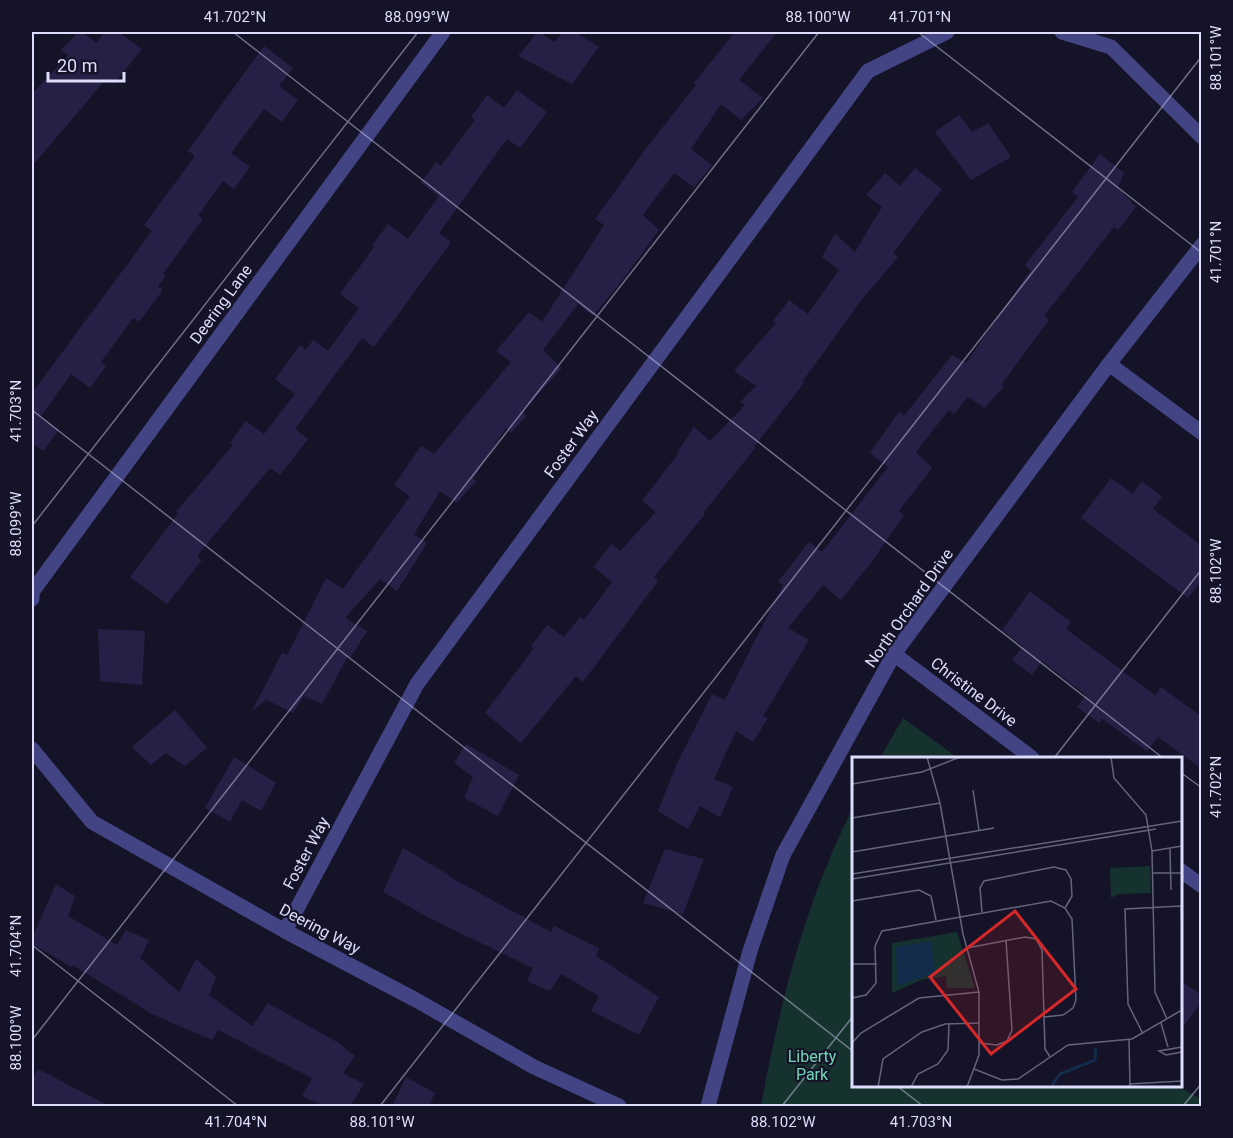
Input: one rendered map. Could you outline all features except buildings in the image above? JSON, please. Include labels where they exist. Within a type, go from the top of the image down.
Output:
[{"type":"street","name":"Deering Lane","points":[[32,599],[32,592],[443,32]]},
{"type":"street","name":"Foster Way","points":[[285,931],[417,684],[868,71],[946,32]]},
{"type":"street","points":[[1062,32],[1111,47],[1202,137]]},
{"type":"street","name":"North Orchard Drive","points":[[708,1107],[750,951],[783,855],[894,654],[1109,364],[1202,245]]},
{"type":"street","points":[[1109,364],[1202,433]]},
{"type":"street","name":"Christine Drive","points":[[894,654],[1029,757]]},
{"type":"street","name":"Deering Way","points":[[32,749],[92,822],[534,1067],[619,1107]]},
{"type":"street","points":[[1182,871],[1202,886]]},
{"type":"green space","points":[[903,718],[957,757],[881,757]]},
{"type":"green space","name":"Liberty Park","points":[[852,810],[852,1087],[1179,1087],[1201,1099],[1201,1106],[761,1106],[796,954],[836,844]]}]
